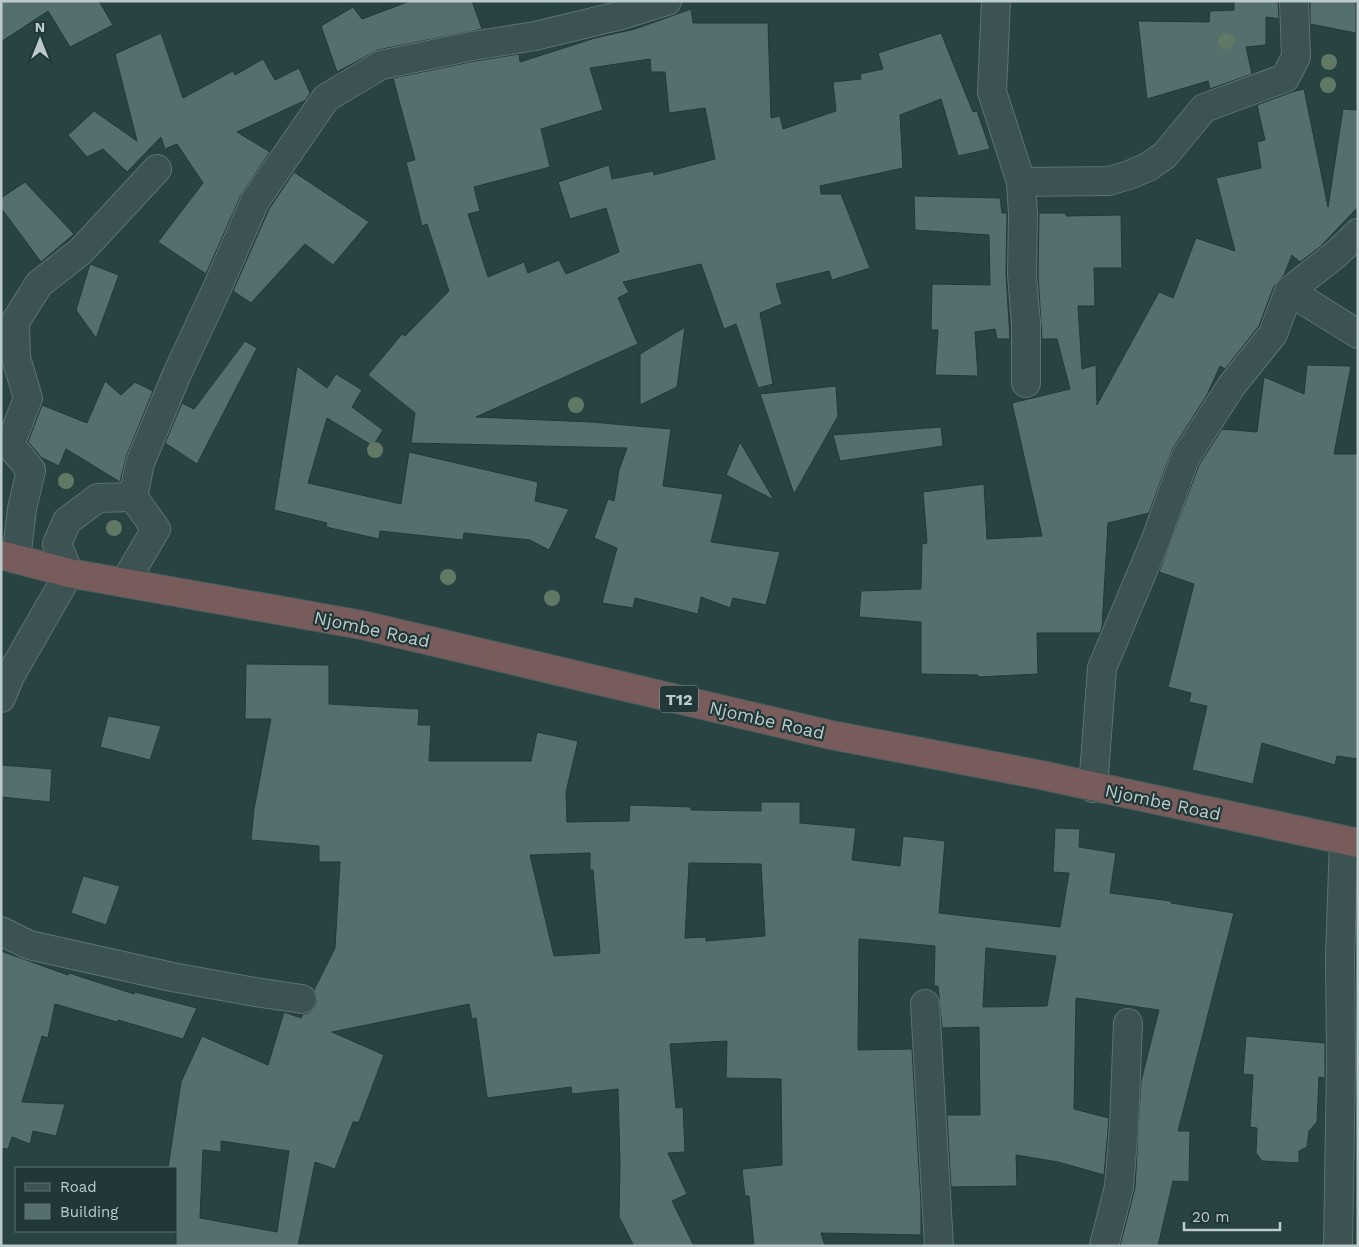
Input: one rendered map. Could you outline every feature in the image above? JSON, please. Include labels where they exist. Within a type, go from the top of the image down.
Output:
[{"type":"highway","name":"Njombe Road","points":[[8,557],[69,573],[362,625],[831,735],[1041,775],[1093,788],[1351,842]]},
{"type":"street","points":[[125,582],[156,529],[133,496],[140,463],[176,374],[218,286],[255,201],[326,98],[381,66],[472,46],[535,36],[622,15],[667,1]]},
{"type":"street","points":[[996,1],[992,92],[1021,182],[1026,382]]},
{"type":"street","points":[[1021,182],[1109,180],[1129,175],[1148,167],[1165,155],[1204,108],[1285,78],[1296,57],[1294,1]]},
{"type":"street","points":[[8,557],[31,470],[10,445],[28,398],[16,358],[15,322],[39,284],[80,250],[157,169]]},
{"type":"street","points":[[1093,788],[1102,668],[1156,540],[1186,458],[1232,385],[1272,334],[1289,291],[1335,255],[1358,233]]},
{"type":"street","points":[[1289,291],[1358,334]]},
{"type":"street","points":[[1,698],[10,676],[69,573],[57,544],[67,522],[98,498],[133,496]]},
{"type":"street","points":[[1338,1246],[1341,1062],[1340,955],[1351,842]]},
{"type":"street","points":[[1,931],[29,945],[172,977],[302,999]]},
{"type":"street","points":[[925,1004],[939,1246]]},
{"type":"street","points":[[1104,1246],[1119,1187],[1124,1126],[1128,1023]]},
{"type":"building","points":[[1,1],[99,1],[113,25],[70,47],[48,11],[1,42]]},
{"type":"building","points":[[410,1],[472,1],[482,29],[378,50],[337,72],[321,26],[353,7],[362,19]]},
{"type":"building","points":[[1234,1],[1278,1],[1279,19],[1266,17],[1266,45],[1246,47],[1252,74],[1210,89],[1208,81],[1147,99],[1138,21],[1209,22],[1210,11],[1234,10]]},
{"type":"building","points":[[1310,1],[1356,1],[1356,33],[1310,24]]},
{"type":"building","points":[[691,9],[693,23],[768,23],[771,118],[780,116],[783,129],[836,111],[833,82],[861,79],[860,74],[883,69],[878,53],[941,33],[973,112],[977,111],[990,149],[958,156],[941,99],[900,115],[903,168],[820,186],[821,194],[841,194],[870,268],[832,280],[829,271],[776,284],[782,304],[760,313],[773,384],[758,388],[736,324],[724,329],[701,264],[623,282],[629,292],[618,298],[638,344],[476,417],[591,422],[671,429],[663,486],[723,494],[711,542],[780,552],[766,605],[733,598],[730,608],[701,597],[698,614],[635,598],[633,608],[602,603],[617,548],[594,538],[608,499],[614,501],[619,470],[627,448],[411,443],[415,413],[368,375],[402,334],[405,336],[449,291],[427,224],[422,226],[406,162],[415,160],[393,78],[519,54],[520,62],[595,38],[635,29]],"holes":[[[650,59],[651,72],[665,72],[669,113],[705,108],[715,159],[654,175],[653,171],[612,179],[609,165],[558,182],[570,219],[606,208],[619,252],[566,274],[559,260],[528,273],[524,262],[488,277],[468,214],[480,211],[474,187],[550,167],[541,129],[603,110],[590,68]]]},
{"type":"building","points":[[161,33],[183,98],[233,71],[235,75],[263,59],[275,80],[299,68],[310,93],[306,100],[237,132],[270,152],[241,195],[206,274],[158,242],[203,183],[177,144],[165,149],[161,137],[127,172],[103,149],[87,157],[68,135],[94,111],[137,141],[115,54]]},
{"type":"building","points":[[1304,89],[1328,207],[1343,109],[1358,110],[1358,207],[1320,247],[1300,262],[1292,255],[1284,275],[1274,286],[1259,326],[1225,369],[1220,366],[1207,395],[1172,450],[1149,513],[1108,523],[1102,627],[1100,633],[1037,633],[1038,674],[978,677],[978,675],[921,674],[921,622],[859,617],[861,591],[921,589],[922,544],[927,543],[923,492],[984,484],[987,539],[1042,536],[1012,403],[1070,389],[1057,339],[1042,339],[1038,274],[1039,213],[1066,213],[1066,216],[1121,215],[1122,268],[1094,268],[1095,306],[1078,306],[1082,369],[1096,365],[1097,405],[1159,292],[1173,298],[1196,238],[1235,251],[1216,178],[1261,168],[1257,142],[1265,140],[1257,105]]},
{"type":"building","points":[[294,172],[369,222],[333,265],[305,244],[251,303],[233,291],[269,209]]},
{"type":"building","points":[[25,182],[74,234],[41,262],[1,208],[1,198]]},
{"type":"building","points":[[914,196],[1000,198],[1002,213],[1007,213],[1006,274],[1010,339],[997,339],[995,329],[975,332],[978,376],[935,375],[938,330],[931,330],[932,284],[990,285],[989,235],[915,230]]},
{"type":"building","points":[[90,264],[119,275],[96,338],[76,310]]},
{"type":"building","points":[[685,327],[677,387],[640,405],[640,354]]},
{"type":"building","points":[[245,341],[257,348],[197,464],[165,443],[182,403],[194,409]]},
{"type":"building","points":[[1307,365],[1351,366],[1334,454],[1358,454],[1358,759],[1337,756],[1335,765],[1262,743],[1253,784],[1192,770],[1207,706],[1189,702],[1191,693],[1168,687],[1194,584],[1159,572],[1199,465],[1222,429],[1257,432],[1264,377],[1304,394]]},
{"type":"building","points":[[297,366],[327,388],[336,374],[362,390],[352,407],[383,430],[373,446],[327,418],[308,483],[401,504],[409,452],[538,482],[535,501],[569,509],[549,550],[530,540],[464,533],[463,540],[380,531],[379,539],[326,527],[327,523],[274,510]]},
{"type":"building","points":[[105,381],[121,395],[135,382],[153,391],[126,457],[120,482],[66,449],[59,466],[42,458],[28,442],[42,405],[87,423]]},
{"type":"building","points":[[836,386],[838,416],[794,494],[760,394]]},
{"type":"building","points":[[941,427],[943,446],[840,461],[833,435]]},
{"type":"building","points":[[740,442],[774,500],[726,475]]},
{"type":"building","points":[[246,664],[329,665],[329,704],[419,709],[418,725],[431,725],[429,761],[531,761],[537,732],[578,741],[566,792],[567,822],[629,821],[630,805],[691,807],[691,810],[761,811],[761,802],[800,802],[800,823],[856,828],[852,860],[900,866],[903,836],[945,841],[939,913],[1060,927],[1069,873],[1053,872],[1055,828],[1080,829],[1079,847],[1116,853],[1110,893],[1171,901],[1171,903],[1234,913],[1178,1131],[1190,1131],[1189,1182],[1173,1181],[1158,1246],[1120,1246],[1135,1188],[1141,1081],[1159,1010],[1076,998],[1074,1109],[1109,1118],[1104,1175],[1058,1162],[1016,1155],[1017,1186],[951,1187],[947,1115],[980,1115],[979,1027],[942,1028],[938,986],[934,986],[935,946],[859,939],[858,1050],[912,1049],[921,1235],[821,1233],[825,1246],[754,1246],[749,1196],[745,1196],[742,1169],[782,1165],[781,1079],[726,1078],[727,1041],[670,1044],[676,1108],[683,1107],[685,1152],[668,1153],[687,1194],[672,1201],[694,1246],[634,1246],[619,1217],[618,1089],[572,1094],[571,1087],[487,1098],[476,1018],[472,1019],[469,1004],[332,1032],[384,1055],[359,1122],[353,1122],[335,1169],[315,1162],[298,1246],[176,1246],[176,1232],[178,1232],[178,1167],[168,1167],[181,1082],[202,1036],[268,1065],[284,1012],[301,1018],[303,1014],[308,1013],[314,1008],[317,1001],[314,990],[335,948],[340,862],[319,862],[319,846],[251,840],[254,809],[271,719],[245,719]],"holes":[[[590,853],[590,870],[593,870],[600,953],[554,956],[530,855]],[[689,863],[761,864],[765,936],[706,941],[706,937],[685,938]],[[986,948],[1056,956],[1047,1006],[983,1007]],[[221,1141],[289,1151],[277,1232],[200,1218],[203,1150],[221,1152]]]},
{"type":"building","points":[[108,716],[161,726],[150,760],[100,747]]},
{"type":"building","points":[[1,765],[52,769],[50,802],[1,797]]},
{"type":"building","points":[[83,876],[120,886],[106,925],[71,913]]},
{"type":"building","points":[[1,951],[68,975],[69,973],[134,994],[135,992],[197,1008],[183,1039],[55,1004],[48,1038],[42,1036],[22,1102],[65,1104],[56,1136],[33,1131],[30,1144],[12,1137],[8,1149],[1,1148]]},
{"type":"building","points":[[1246,1036],[1325,1043],[1325,1078],[1319,1077],[1317,1122],[1309,1131],[1307,1147],[1299,1151],[1299,1163],[1262,1161],[1256,1153],[1257,1128],[1250,1127],[1253,1075],[1243,1074]]}]
